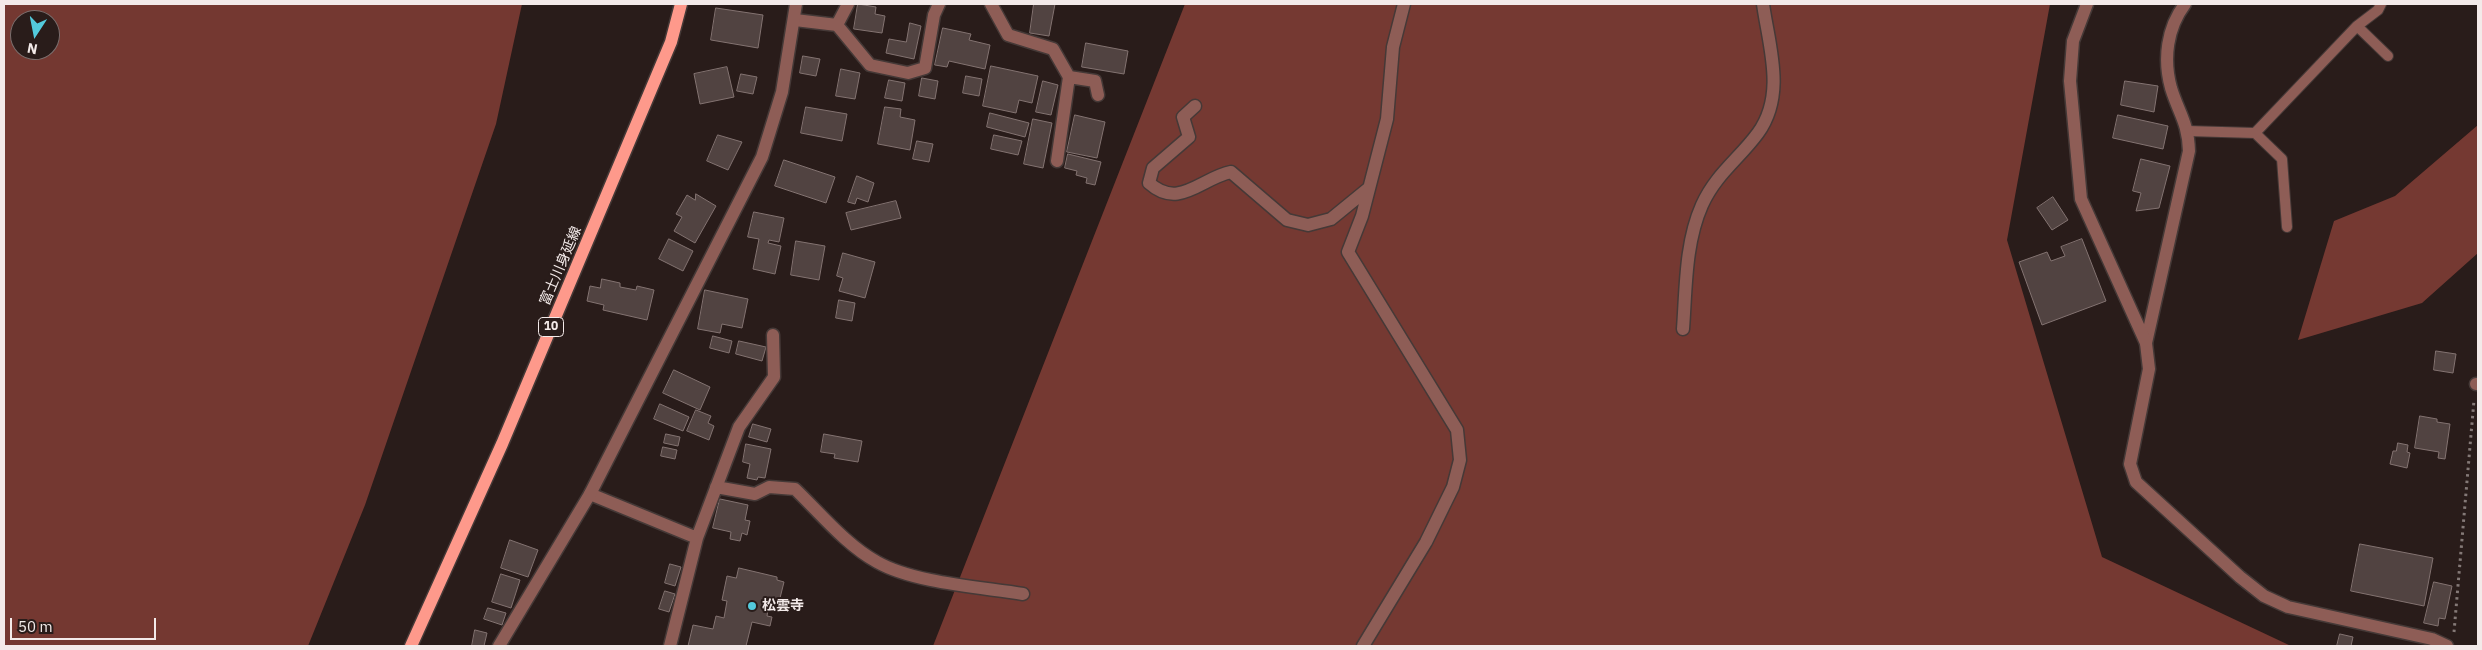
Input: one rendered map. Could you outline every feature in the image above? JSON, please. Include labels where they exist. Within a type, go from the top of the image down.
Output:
[{"type":"main road","name":"富士川身延線","points":[[411,646],[502,444],[660,70],[671,42],[682,4]]},
{"type":"street","points":[[499,646],[590,494],[762,157],[782,92],[795,20],[796,4]]},
{"type":"street","points":[[837,26],[848,4]]},
{"type":"street","points":[[795,20],[837,26],[870,64],[908,73],[925,68],[934,16],[939,4]]},
{"type":"street","points":[[991,4],[1008,35],[1053,49],[1069,77],[1057,161]]},
{"type":"street","points":[[1363,646],[1426,542],[1453,487],[1460,460],[1457,430],[1348,252],[1362,216],[1387,119],[1393,47],[1404,4]]},
{"type":"street","points":[[1683,329],[1690,244],[1702,206],[1721,172],[1758,133],[1771,106],[1775,78],[1763,4]]},
{"type":"street","points":[[2087,4],[2073,42],[2070,81],[2081,199],[2146,343],[2149,370],[2130,464],[2136,482],[2240,577],[2264,596],[2288,607],[2432,639],[2451,641]]},
{"type":"street","points":[[2146,343],[2189,151],[2188,130],[2171,88],[2166,60],[2174,18],[2185,4]]},
{"type":"street","points":[[1069,77],[1095,81],[1098,95]]},
{"type":"street","points":[[1195,106],[1183,117],[1189,137],[1153,168],[1149,183],[1157,191],[1168,194],[1184,194],[1216,175],[1231,172],[1287,220],[1308,225],[1331,218],[1369,188]]},
{"type":"street","points":[[670,646],[696,538],[740,427],[774,377],[772,335]]},
{"type":"street","points":[[716,487],[754,494],[769,487],[794,489],[855,547],[878,563],[918,577],[1023,594]]},
{"type":"street","points":[[590,494],[696,538]]},
{"type":"lane","points":[[2255,132],[2357,26],[2378,10],[2381,4]]},
{"type":"lane","points":[[2357,26],[2388,56]]},
{"type":"lane","points":[[2188,130],[2255,132],[2282,159],[2287,227]]},
{"type":"path","points":[[2451,641],[2477,384]]},
{"type":"shaded area","points":[[4,4],[522,4],[496,124],[365,505],[308,646],[4,646]]},
{"type":"shaded area","points":[[1185,4],[2050,4],[2007,240],[2102,557],[2291,646],[933,646]]},
{"type":"shaded area","points":[[2478,125],[2478,253],[2422,303],[2298,340],[2334,221],[2395,196]]},
{"type":"building","points":[[858,4],[876,7],[875,14],[885,16],[882,33],[854,29]]},
{"type":"building","points":[[1034,4],[1055,4],[1049,36],[1030,33]]},
{"type":"building","points":[[716,8],[763,15],[758,48],[711,40]]},
{"type":"building","points":[[910,23],[921,26],[914,59],[886,53],[889,39],[906,42]]},
{"type":"building","points":[[943,28],[971,34],[969,40],[990,45],[985,69],[949,61],[947,67],[935,65]]},
{"type":"building","points":[[1086,43],[1128,51],[1124,74],[1082,67]]},
{"type":"building","points":[[803,56],[820,59],[816,76],[800,73]]},
{"type":"building","points":[[991,66],[1038,76],[1032,103],[1019,100],[1016,113],[983,106]]},
{"type":"building","points":[[727,67],[734,97],[700,104],[694,74]]},
{"type":"building","points":[[841,69],[860,73],[855,99],[836,96]]},
{"type":"building","points":[[741,74],[757,77],[753,94],[737,91]]},
{"type":"building","points":[[966,76],[982,79],[979,96],[963,93]]},
{"type":"building","points":[[922,78],[938,81],[935,99],[919,96]]},
{"type":"building","points":[[889,80],[905,83],[902,101],[885,98]]},
{"type":"building","points":[[1043,81],[1058,85],[1051,115],[1036,112]]},
{"type":"building","points":[[2125,81],[2158,86],[2154,112],[2121,105]]},
{"type":"building","points":[[806,107],[847,114],[842,141],[801,133]]},
{"type":"building","points":[[885,107],[901,109],[900,117],[915,120],[910,150],[878,144]]},
{"type":"building","points":[[990,113],[1029,123],[1025,137],[987,127]]},
{"type":"building","points":[[1075,115],[1105,122],[1097,158],[1067,152]]},
{"type":"building","points":[[2118,115],[2168,126],[2163,149],[2113,138]]},
{"type":"building","points":[[1033,119],[1052,123],[1043,168],[1024,164]]},
{"type":"building","points":[[718,135],[742,142],[728,170],[707,161]]},
{"type":"building","points":[[994,135],[1022,141],[1018,155],[991,149]]},
{"type":"building","points":[[917,141],[933,144],[929,162],[913,159]]},
{"type":"building","points":[[1068,154],[1101,162],[1095,185],[1086,183],[1087,178],[1076,175],[1077,171],[1065,168]]},
{"type":"building","points":[[2141,159],[2170,166],[2159,208],[2136,211],[2141,193],[2133,191]]},
{"type":"building","points":[[784,160],[835,177],[826,203],[775,186]]},
{"type":"building","points":[[857,176],[874,183],[868,202],[857,198],[855,204],[848,202]]},
{"type":"building","points":[[696,194],[716,206],[695,243],[674,231],[682,217],[676,214],[687,195],[695,200]]},
{"type":"building","points":[[2053,197],[2068,220],[2052,230],[2037,208]]},
{"type":"building","points":[[896,201],[901,218],[851,230],[846,213]]},
{"type":"building","points":[[754,212],[784,218],[779,242],[769,240],[768,243],[781,246],[775,274],[753,269],[759,239],[748,237]]},
{"type":"building","points":[[669,239],[693,251],[683,271],[659,259]]},
{"type":"building","points":[[2082,239],[2106,301],[2042,325],[2019,262],[2047,252],[2051,261],[2065,256],[2061,247]]},
{"type":"building","points":[[796,241],[825,246],[819,280],[791,275]]},
{"type":"building","points":[[843,253],[875,262],[865,298],[839,291],[843,278],[837,276]]},
{"type":"building","points":[[602,279],[620,283],[620,287],[636,290],[637,286],[654,290],[647,320],[603,310],[604,305],[587,301],[590,286],[600,288]]},
{"type":"building","points":[[705,290],[748,299],[742,328],[722,324],[720,333],[698,329]]},
{"type":"building","points":[[839,300],[855,303],[852,321],[836,318]]},
{"type":"building","points":[[713,336],[732,341],[729,353],[710,348]]},
{"type":"building","points":[[739,341],[766,347],[762,361],[736,354]]},
{"type":"building","points":[[2436,351],[2456,354],[2453,373],[2434,370]]},
{"type":"building","points":[[674,370],[710,387],[700,410],[663,393]]},
{"type":"building","points":[[660,404],[689,417],[683,431],[654,419]]},
{"type":"building","points":[[696,410],[711,416],[708,423],[714,426],[709,440],[687,431]]},
{"type":"building","points":[[2420,416],[2450,424],[2445,459],[2438,458],[2439,452],[2415,448]]},
{"type":"building","points":[[753,424],[771,429],[767,442],[749,437]]},
{"type":"building","points":[[666,434],[680,437],[678,446],[664,443]]},
{"type":"building","points":[[824,434],[862,441],[858,462],[834,458],[835,454],[821,452]]},
{"type":"building","points":[[2398,443],[2408,445],[2407,452],[2410,453],[2407,468],[2390,464],[2393,451],[2396,451]]},
{"type":"building","points":[[746,444],[771,449],[765,478],[758,477],[757,480],[747,478],[750,464],[743,462]]},
{"type":"building","points":[[663,447],[677,450],[675,459],[661,456]]},
{"type":"building","points":[[720,499],[748,505],[745,520],[750,521],[747,535],[742,533],[740,541],[730,539],[731,532],[713,528]]},
{"type":"building","points":[[510,540],[538,550],[528,577],[501,568]]},
{"type":"building","points":[[2360,544],[2433,558],[2424,606],[2351,591]]},
{"type":"building","points":[[670,564],[681,567],[675,586],[665,583]]},
{"type":"building","name":"松雲寺","points":[[739,568],[777,577],[777,580],[784,582],[777,610],[768,610],[767,616],[772,617],[770,626],[752,622],[746,646],[688,646],[693,625],[713,629],[716,616],[724,618],[727,601],[722,600],[727,576],[736,578]]},
{"type":"building","points":[[501,574],[520,580],[511,608],[492,602]]},
{"type":"building","points":[[2434,582],[2452,586],[2445,619],[2439,618],[2438,626],[2424,623]]},
{"type":"building","points":[[665,591],[675,594],[669,612],[659,609]]},
{"type":"building","points":[[488,608],[506,613],[502,625],[484,619]]},
{"type":"building","points":[[475,630],[487,633],[484,646],[472,646]]},
{"type":"building","points":[[2340,634],[2353,637],[2351,646],[2337,646]]},
{"type":"place","name":"松雲寺","points":[[752,606]]}]
